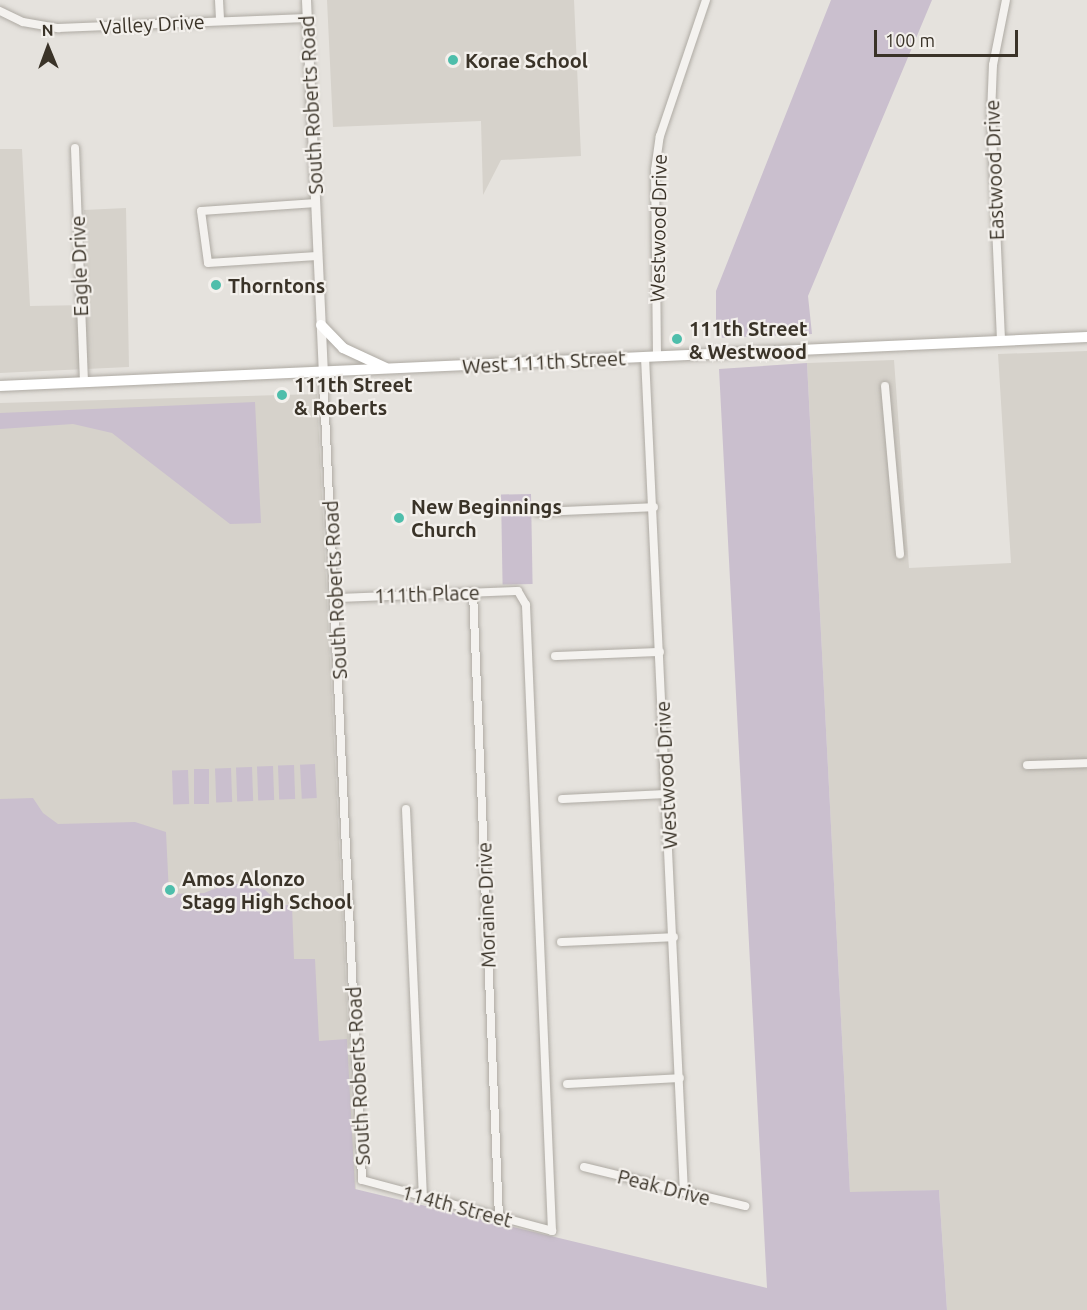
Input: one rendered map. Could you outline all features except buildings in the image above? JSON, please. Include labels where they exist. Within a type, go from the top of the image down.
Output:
[{"type":"main road","points":[[321,325],[348,351],[389,370]]},
{"type":"main road","name":"West 111th Street","points":[[0,386],[1087,337]]},
{"type":"street","points":[[219,0],[220,21]]},
{"type":"street","name":"South Roberts Road","points":[[306,0],[362,1180]]},
{"type":"street","name":"Westwood Drive","points":[[657,357],[655,170],[660,136],[706,0]]},
{"type":"street","name":"Eastwood Drive","points":[[1001,340],[990,114],[993,65],[1006,0]]},
{"type":"street","name":"Valley Drive","points":[[0,11],[22,22],[46,28],[307,18]]},
{"type":"street","name":"Eagle Drive","points":[[75,148],[84,383]]},
{"type":"street","points":[[316,203],[201,211],[208,262],[317,256]]},
{"type":"street","name":"Westwood Drive","points":[[645,357],[668,794],[684,1192]]},
{"type":"street","points":[[885,386],[900,554]]},
{"type":"street","points":[[537,512],[654,507]]},
{"type":"street","name":"111th Place","points":[[336,598],[518,591],[526,605],[552,1231]]},
{"type":"street","name":"Moraine Drive","points":[[473,592],[500,1218]]},
{"type":"street","points":[[555,656],[660,652]]},
{"type":"street","points":[[1028,765],[1087,763]]},
{"type":"street","points":[[562,799],[668,794]]},
{"type":"street","points":[[406,809],[423,1197]]},
{"type":"street","points":[[561,942],[674,937]]},
{"type":"street","points":[[567,1084],[680,1078]]},
{"type":"street","name":"Peak Drive","points":[[584,1167],[745,1206]]},
{"type":"street","name":"114th Street","points":[[362,1180],[552,1231]]},
{"type":"shaded area","name":"Korae School","points":[[327,0],[574,0],[581,156],[501,160],[483,195],[481,121],[333,127]]},
{"type":"shaded area","points":[[831,0],[932,0],[808,296],[812,334],[716,338],[716,291]]},
{"type":"shaded area","points":[[0,149],[22,149],[30,306],[88,305],[84,210],[126,208],[129,367],[0,373]]},
{"type":"shaded area","points":[[1087,351],[1087,1310],[947,1310],[939,1190],[850,1193],[807,363],[894,360],[909,568],[1011,563],[998,354]]},
{"type":"shaded area","points":[[807,363],[850,1192],[939,1190],[947,1310],[0,1310],[0,799],[33,798],[43,813],[58,824],[135,822],[166,832],[169,894],[204,893],[227,884],[243,884],[265,890],[281,905],[292,905],[294,959],[315,959],[319,1041],[347,1039],[355,1189],[767,1288],[719,369]]},
{"type":"shaded area","name":"Amos Alonzo Stagg High School","points":[[317,394],[357,1211],[0,1154],[0,403]]},
{"type":"shaded area","points":[[255,402],[261,523],[230,524],[112,433],[73,424],[0,429],[0,413]]},
{"type":"shaded area","points":[[531,494],[533,584],[503,585],[501,495]]},
{"type":"shaded area","points":[[315,764],[317,798],[302,799],[300,765]]},
{"type":"shaded area","points":[[294,765],[295,799],[279,800],[278,766]]},
{"type":"shaded area","points":[[273,766],[274,800],[258,801],[257,767]]},
{"type":"shaded area","points":[[252,767],[253,801],[237,802],[236,768]]},
{"type":"shaded area","points":[[231,768],[232,802],[216,803],[215,769]]},
{"type":"shaded area","points":[[194,769],[209,769],[209,804],[194,804]]},
{"type":"shaded area","points":[[188,770],[189,804],[173,805],[172,771]]},
{"type":"place","name":"Korae School","points":[[453,60]]},
{"type":"place","name":"Thorntons","points":[[216,285]]},
{"type":"place","name":"111th Street & Westwood","points":[[677,339]]},
{"type":"place","name":"111th Street & Roberts","points":[[282,395]]},
{"type":"place","name":"New Beginnings Church","points":[[399,518]]},
{"type":"place","name":"Amos Alonzo Stagg High School","points":[[170,890]]}]
